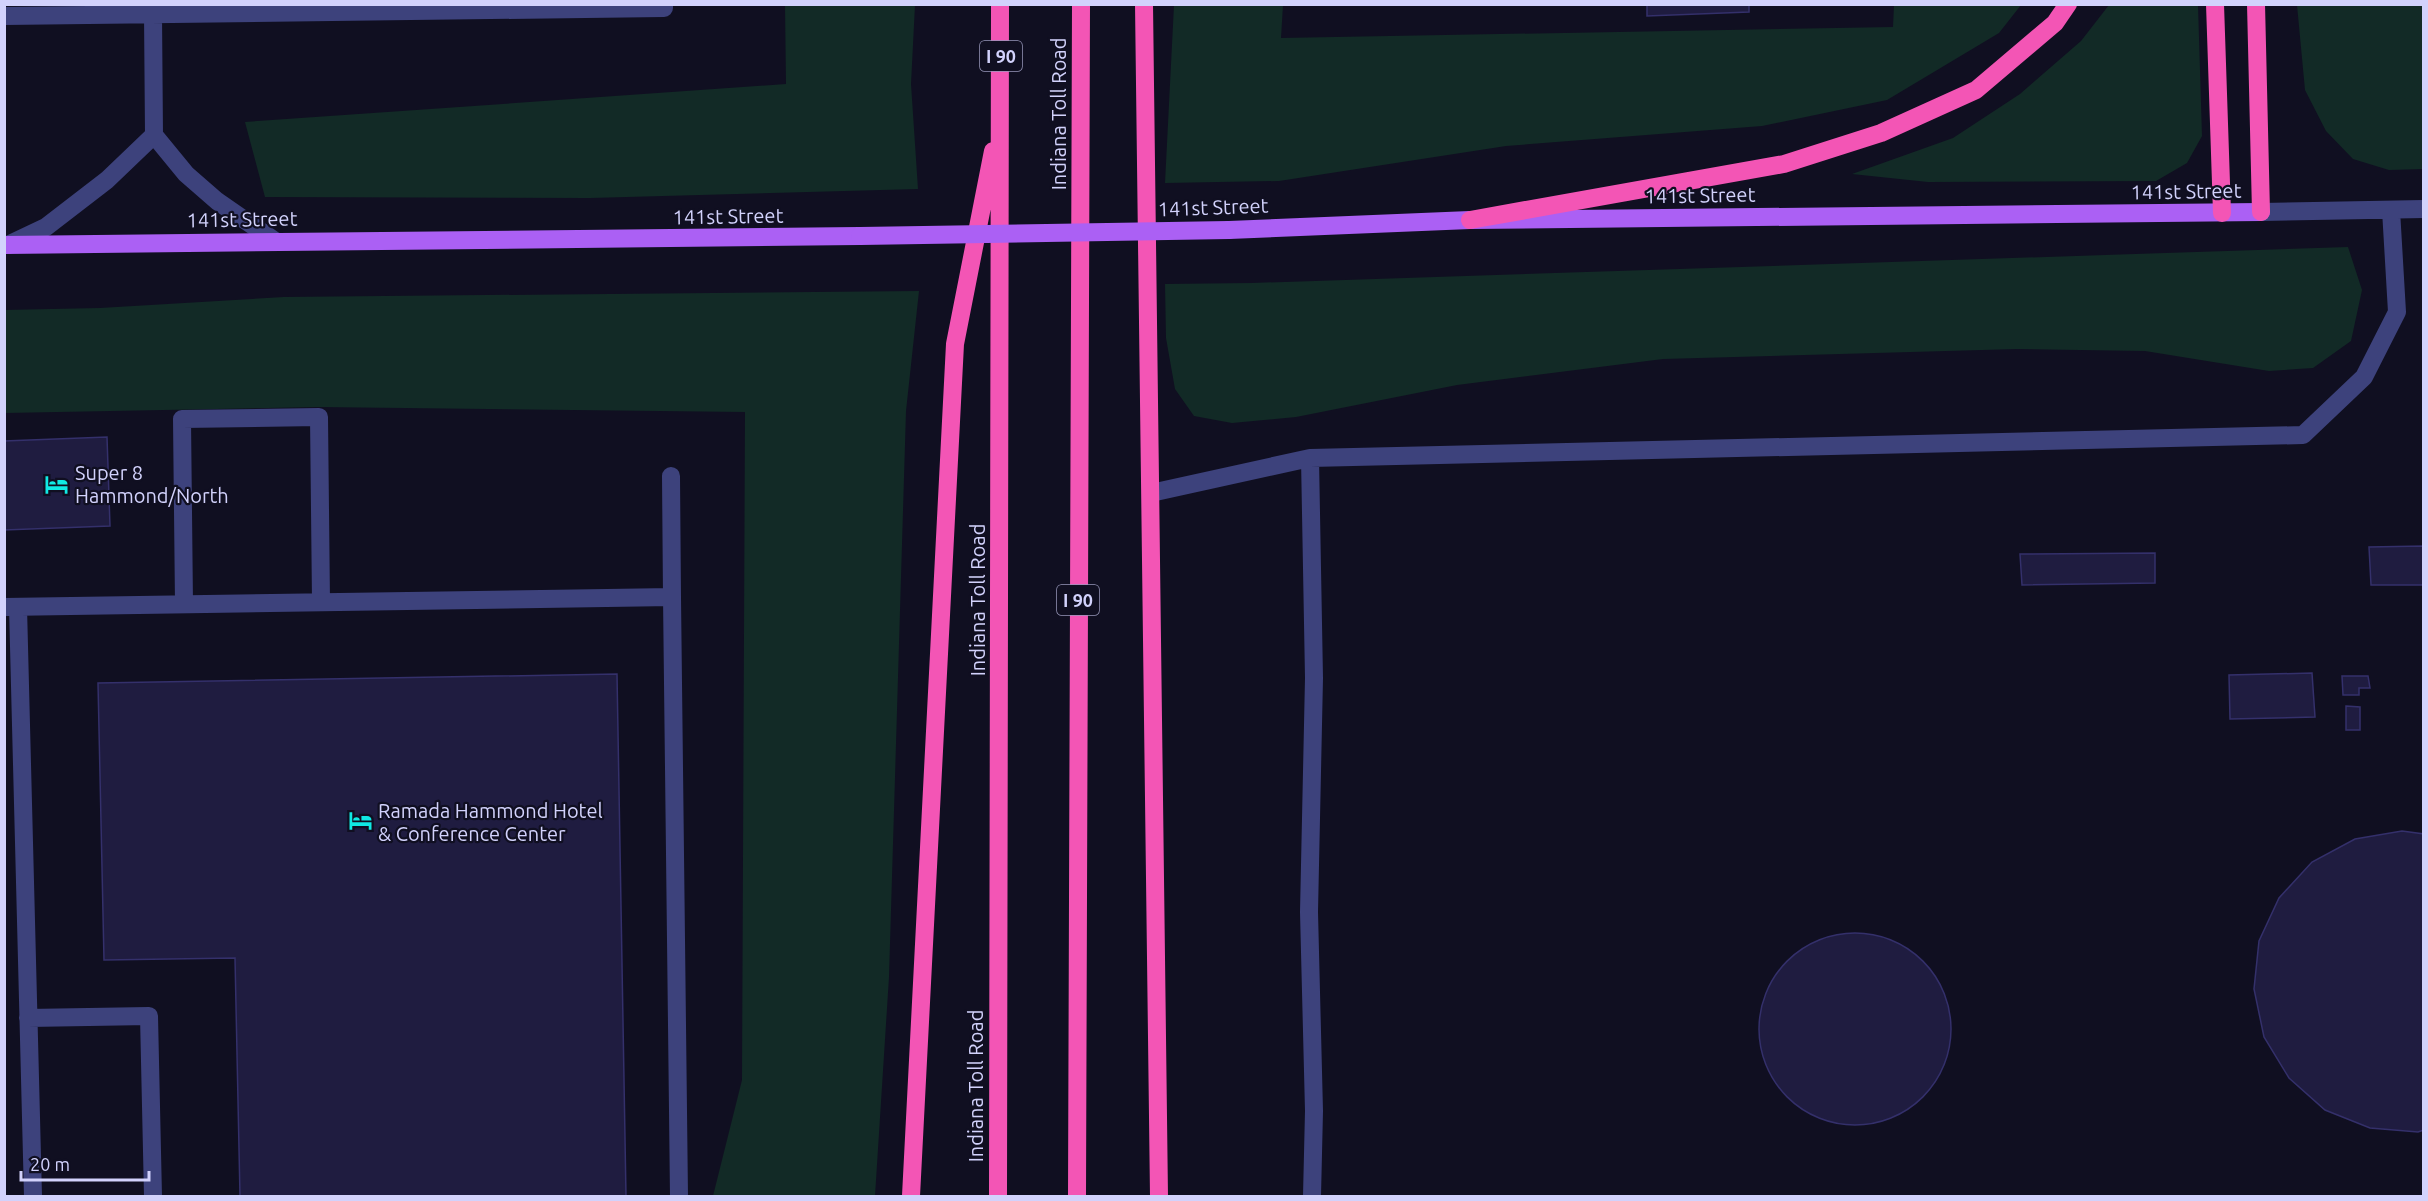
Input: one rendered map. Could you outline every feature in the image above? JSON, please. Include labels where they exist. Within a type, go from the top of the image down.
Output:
[{"type":"highway","name":"Indiana Toll Road","points":[[998,1197],[1000,4]]},
{"type":"highway","name":"Indiana Toll Road","points":[[1077,1197],[1081,4]]},
{"type":"highway","points":[[1144,4],[1159,1197]]},
{"type":"highway","points":[[1470,220],[1784,164],[1881,133],[1976,90],[2055,23],[2068,4]]},
{"type":"highway","points":[[2215,4],[2222,213]]},
{"type":"highway","points":[[2256,4],[2261,212]]},
{"type":"highway","points":[[911,1197],[955,344],[1001,108]]},
{"type":"main road","name":"141st Street","points":[[6,245],[275,241],[514,241],[1229,230],[1470,220],[2261,212]]},
{"type":"street","points":[[4,16],[664,8],[664,4]]},
{"type":"street","points":[[153,14],[154,135],[186,174],[217,201],[275,241]]},
{"type":"street","points":[[6,245],[46,227],[107,180],[154,135]]},
{"type":"street","name":"141st Street","points":[[2261,212],[2424,209]]},
{"type":"street","points":[[1151,493],[1310,458],[2303,435],[2364,377],[2397,312],[2391,210]]},
{"type":"street","points":[[184,604],[182,419],[319,417],[321,602]]},
{"type":"street","points":[[1310,458],[1314,678],[1309,912],[1314,1111],[1312,1197]]},
{"type":"street","points":[[671,476],[680,1197]]},
{"type":"street","points":[[33,1197],[28,1018],[13,722],[11,607],[672,597]]},
{"type":"street","points":[[28,1018],[149,1016],[153,1197]]},
{"type":"green space","points":[[785,5],[915,5],[911,84],[918,189],[590,198],[265,197],[245,122],[786,84]]},
{"type":"green space","points":[[1174,5],[1283,5],[1281,38],[1893,27],[1894,5],[2021,5],[1999,33],[1887,100],[1762,126],[1506,146],[1279,181],[1165,183]]},
{"type":"green space","points":[[2109,5],[2198,5],[2202,136],[2187,163],[2156,181],[1928,182],[1852,174],[1953,138],[2020,94],[2081,41]]},
{"type":"green space","points":[[2297,5],[2423,5],[2423,169],[2389,170],[2353,159],[2326,131],[2305,90]]},
{"type":"green space","points":[[2348,247],[2362,290],[2351,341],[2313,368],[2269,371],[2145,351],[2017,349],[1663,359],[1457,385],[1296,417],[1232,423],[1194,416],[1175,389],[1166,338],[1165,284]]},
{"type":"green space","points":[[919,291],[906,411],[889,977],[875,1196],[713,1196],[742,1080],[745,412],[319,407],[5,413],[4,310],[100,308],[284,297]]},
{"type":"building","points":[[1647,4],[1749,4],[1749,12],[1647,16]]},
{"type":"building","name":"Super 8 Hammond/North","points":[[107,437],[110,526],[4,530],[4,441]]},
{"type":"building","points":[[2424,546],[2424,585],[2371,585],[2369,547]]},
{"type":"building","points":[[2155,553],[2155,583],[2022,585],[2020,554]]},
{"type":"building","points":[[2312,673],[2315,717],[2230,719],[2229,675]]},
{"type":"building","name":"Ramada Hammond Hotel & Conference Center","points":[[617,674],[626,1196],[240,1196],[235,958],[104,960],[98,683]]},
{"type":"building","points":[[2342,676],[2368,676],[2370,688],[2359,688],[2359,695],[2343,695]]},
{"type":"building","points":[[2346,706],[2360,707],[2360,730],[2346,730]]},
{"type":"building","points":[[2402,831],[2424,834],[2424,1130],[2418,1132],[2370,1128],[2325,1110],[2289,1078],[2264,1037],[2254,989],[2259,941],[2279,898],[2312,862],[2355,839]]},
{"type":"building","points":[[1855,933],[1883,937],[1908,949],[1923,961],[1935,976],[1947,1001],[1951,1029],[1947,1057],[1935,1082],[1923,1097],[1908,1109],[1883,1121],[1855,1125],[1827,1121],[1802,1109],[1787,1097],[1775,1082],[1763,1057],[1759,1029],[1763,1001],[1775,976],[1787,961],[1802,949],[1827,937]]},
{"type":"place","name":"Super 8 Hammond/North","points":[[57,484]]},
{"type":"place","name":"Ramada Hammond Hotel & Conference Center","points":[[360,821]]}]
